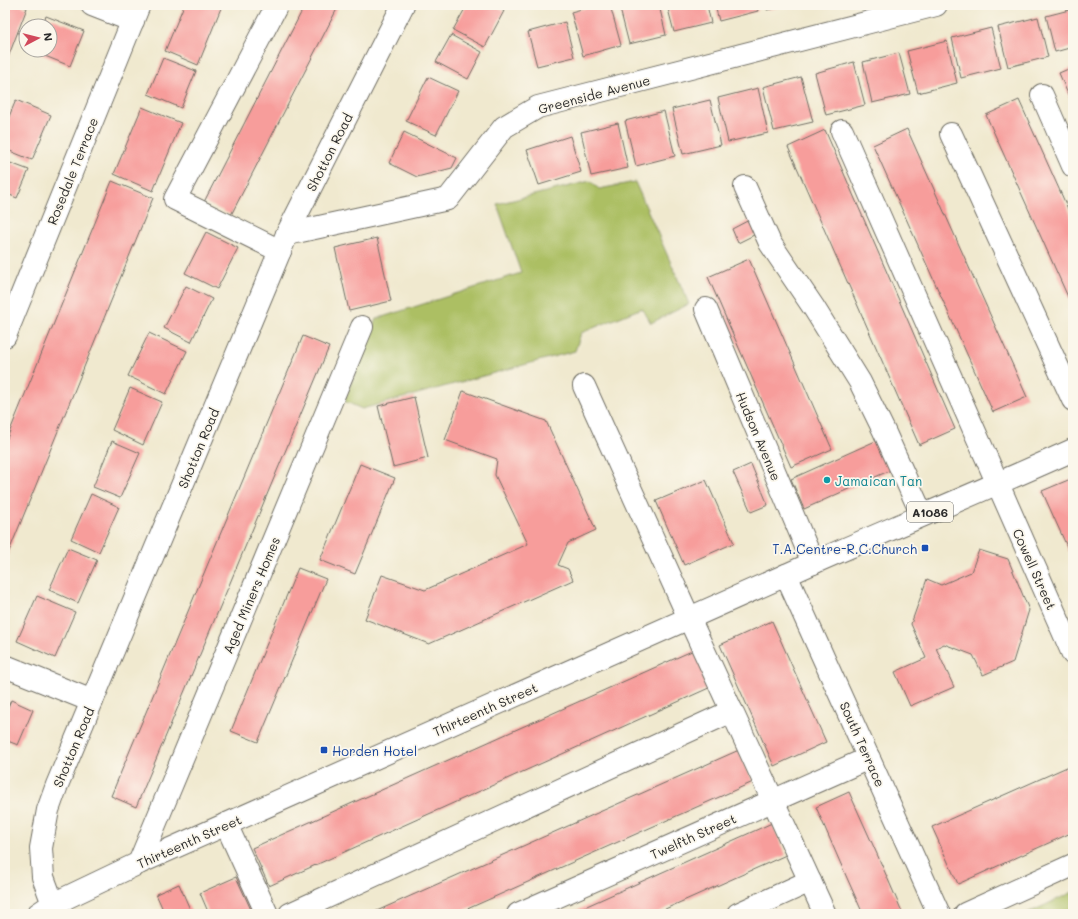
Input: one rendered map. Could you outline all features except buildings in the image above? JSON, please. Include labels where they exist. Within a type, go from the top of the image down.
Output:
[{"type":"street","points":[[92,5],[136,13]]},
{"type":"street","points":[[277,5],[174,199],[283,243]]},
{"type":"street","name":"Shotton Road","points":[[45,909],[42,848],[48,810],[57,785],[283,243],[403,5]]},
{"type":"street","name":"Greenside Avenue","points":[[283,243],[448,199],[504,127],[538,107],[892,11],[936,5]]},
{"type":"street","name":"Rosedale Terrace","points":[[5,336],[136,13]]},
{"type":"street","points":[[1042,95],[1073,166]]},
{"type":"street","name":"Cowell Street","points":[[842,131],[1073,654]]},
{"type":"street","points":[[951,134],[1073,400]]},
{"type":"street","points":[[745,187],[770,243],[814,308],[860,382],[922,515]]},
{"type":"street","name":"Hudson Avenue","points":[[706,309],[813,563]]},
{"type":"street","name":"Aged Miners Homes","points":[[139,863],[362,326]]},
{"type":"street","points":[[584,386],[825,914]]},
{"type":"street","name":"A1086","points":[[786,575],[922,515],[998,484],[1073,450]]},
{"type":"street","name":"Thirteenth Street","points":[[45,909],[139,863],[786,575]]},
{"type":"street","name":"South Terrace","points":[[786,575],[939,914]]},
{"type":"street","points":[[5,666],[92,700]]},
{"type":"street","points":[[290,914],[732,711]]},
{"type":"street","name":"Twelfth Street","points":[[518,914],[869,758]]},
{"type":"street","points":[[226,824],[267,914]]},
{"type":"street","points":[[965,914],[1073,865]]},
{"type":"street","points":[[738,914],[810,881]]},
{"type":"green space","points":[[590,181],[599,189],[635,182],[689,304],[651,323],[642,308],[581,333],[575,351],[362,409],[344,401],[376,319],[521,273],[497,204]]},
{"type":"green space","points":[[1073,892],[1073,914],[1026,914]]},
{"type":"place","name":"Jamaican Tan","points":[[827,480]]},
{"type":"place","name":"T.A.Centre-R.C.Church","points":[[925,548]]},
{"type":"place","name":"Horden Hotel","points":[[324,750]]}]
